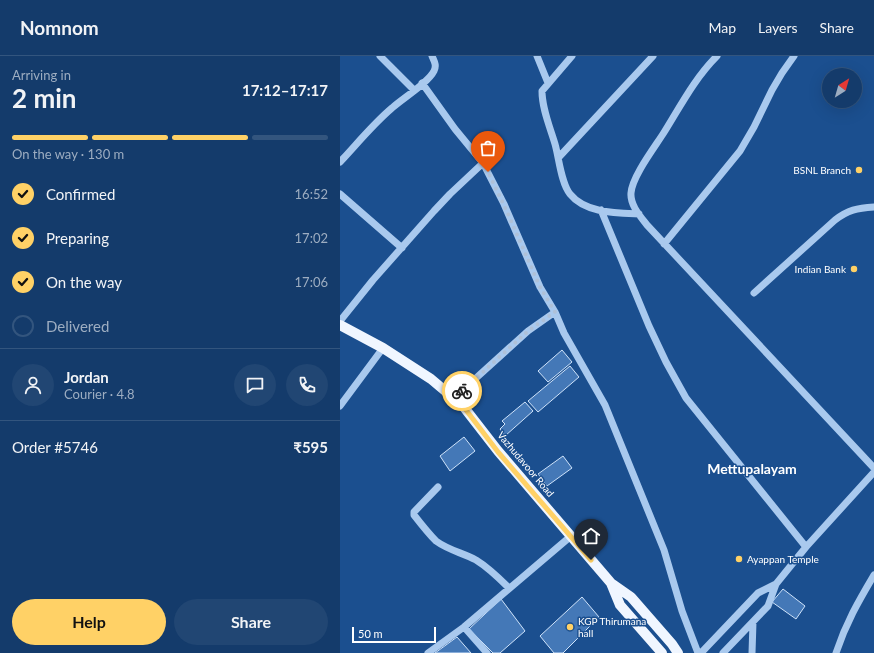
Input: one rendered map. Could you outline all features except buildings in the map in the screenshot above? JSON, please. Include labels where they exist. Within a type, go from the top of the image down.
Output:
[{"type":"main road","name":"Vazhudavoor Road","points":[[340,325],[383,348],[431,379],[463,406],[498,452],[611,583],[620,605],[662,653]]},
{"type":"main road","points":[[611,583],[631,597],[678,653]]},
{"type":"street","points":[[380,56],[414,90]]},
{"type":"street","points":[[340,162],[391,108],[434,72],[435,62],[432,56]]},
{"type":"street","points":[[536,56],[548,83]]},
{"type":"street","points":[[572,56],[542,91],[542,99],[559,157],[564,180],[569,193],[578,201],[592,208],[619,214],[639,214]]},
{"type":"street","points":[[559,157],[653,56]]},
{"type":"street","points":[[717,56],[693,85],[641,168],[631,193],[633,203],[639,214],[664,244],[874,468]]},
{"type":"street","points":[[664,244],[740,151],[754,127],[772,90],[794,56]]},
{"type":"street","points":[[422,83],[455,129],[483,163],[504,204],[540,287],[605,405],[661,544],[682,610],[698,653]]},
{"type":"street","points":[[340,321],[410,237],[450,194],[483,163]]},
{"type":"street","points":[[340,194],[402,248]]},
{"type":"street","points":[[754,293],[844,214],[858,208],[874,207]]},
{"type":"street","points":[[601,210],[649,326],[666,362],[686,398],[806,546]]},
{"type":"street","points":[[454,398],[528,331],[555,312]]},
{"type":"street","points":[[340,406],[383,348]]},
{"type":"street","points":[[723,653],[768,606],[776,584],[806,546],[874,472]]},
{"type":"street","points":[[438,487],[414,512],[414,515],[430,535],[438,542],[445,547],[478,562],[490,570],[509,588]]},
{"type":"street","points":[[428,653],[464,627],[571,536]]},
{"type":"street","points":[[836,653],[844,629],[854,607],[874,576]]},
{"type":"street","points":[[701,653],[758,593],[776,584]]},
{"type":"street","points":[[752,653],[753,622]]},
{"type":"street","points":[[464,627],[488,653]]},
{"type":"way so far","points":[[462,391],[528,331],[555,312],[540,287],[518,234],[488,172]]},
{"type":"place","name":"BSNL Branch","points":[[859,170]]},
{"type":"place","name":"Indian Bank","points":[[854,269]]},
{"type":"place","name":"Ayappan Temple","points":[[739,559]]},
{"type":"place","name":"KGP Thirumana hall","points":[[570,627]]},
{"type":"district","name":"Mettupalayam","points":[[752,469]]},
{"type":"route","points":[[462,391],[454,398],[463,406],[498,452],[591,560]]}]
